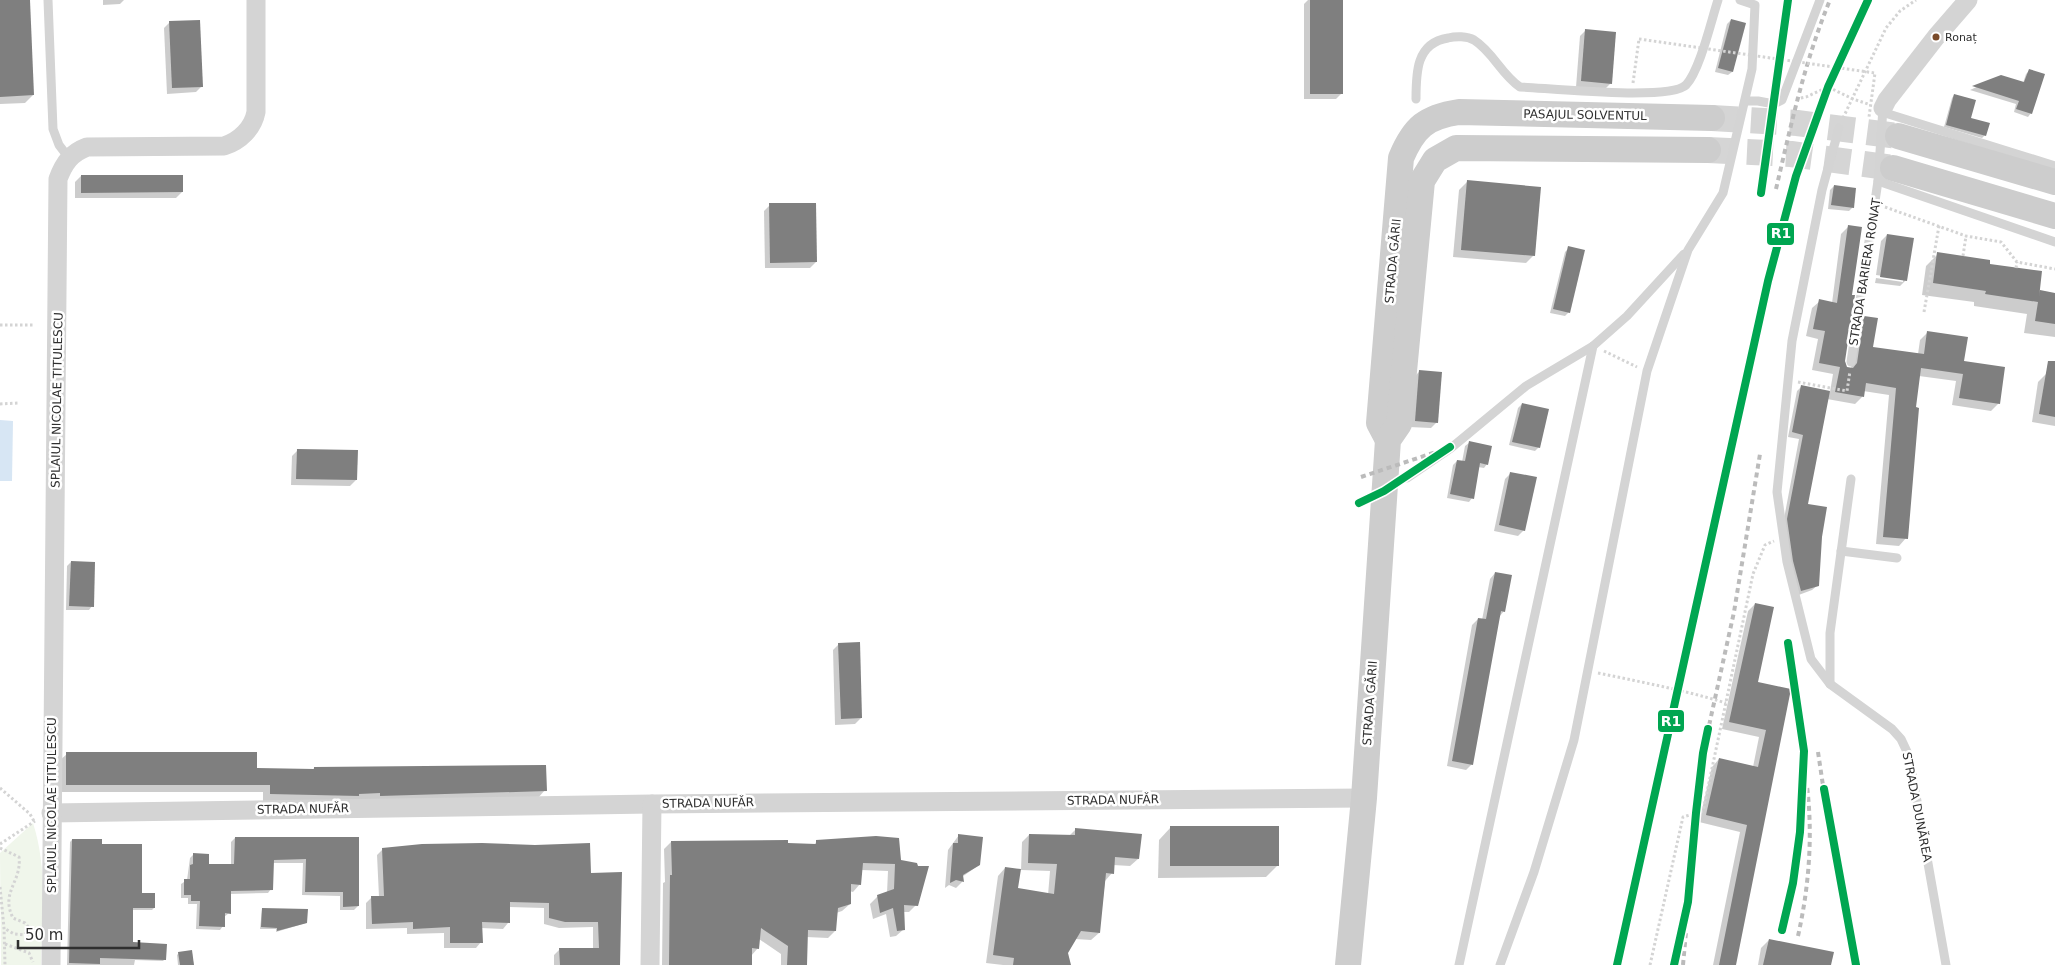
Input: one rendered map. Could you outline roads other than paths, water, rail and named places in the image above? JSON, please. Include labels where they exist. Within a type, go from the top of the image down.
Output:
[{"type":"main road","name":"PASAJUL SOLVENTUL","points":[[1459,112],[1712,118]]},
{"type":"main road","name":"STRADA GĂRII","points":[[1388,440],[1379,423],[1401,158],[1412,135],[1425,123],[1441,115],[1459,112]]},
{"type":"main road","points":[[1898,136],[2055,182]]},
{"type":"main road","name":"STRADA GĂRII","points":[[1348,965],[1364,798],[1388,440],[1399,424],[1422,181],[1435,160],[1456,148],[1708,150]]},
{"type":"main road","points":[[1886,174],[2055,216]]},
{"type":"street","points":[[69,158],[88,147],[224,146],[243,135],[256,112],[256,0]]},
{"type":"street","points":[[1878,113],[1936,37],[1968,0]]},
{"type":"street","name":"SPLAIUL NICOLAE TITULESCU","points":[[51,965],[58,179],[69,158]]},
{"type":"street","name":"STRADA NUFĂR","points":[[52,813],[652,804],[1364,798]]},
{"type":"street","points":[[650,965],[652,804]]},
{"type":"lane","points":[[48,0],[53,129],[59,145],[69,158]]},
{"type":"lane","points":[[1416,99],[1416,74],[1424,51],[1437,40],[1456,36],[1473,39],[1487,50],[1508,79],[1520,87],[1632,93],[1667,92],[1685,86],[1695,70],[1718,0]]},
{"type":"lane","points":[[1407,478],[1451,448],[1526,386],[1593,346],[1628,316],[1688,250],[1724,193],[1752,69],[1756,5],[1740,0]]},
{"type":"lane","points":[[1745,101],[1758,100],[1774,104],[1782,100],[1820,0]]},
{"type":"lane","points":[[1878,113],[2055,166]]},
{"type":"lane","name":"STRADA BARIERA RONAȚ","points":[[1851,362],[1875,204],[1886,174],[1878,113]]},
{"type":"lane","name":"STRADA DUNĂREA","points":[[1839,128],[1822,190],[1792,341],[1777,492],[1787,562],[1811,659],[1830,684],[1892,730],[1901,739],[1909,756],[1946,965]]},
{"type":"lane","points":[[1886,174],[2055,242]]},
{"type":"lane","points":[[1500,965],[1534,872],[1574,740],[1647,371],[1688,250]]},
{"type":"lane","points":[[1459,965],[1593,346]]},
{"type":"lane","points":[[1830,684],[1830,633],[1851,479]]},
{"type":"lane","points":[[1841,551],[1897,558]]},
{"type":"water","points":[[0,420],[13,421],[12,481],[0,481]]},
{"type":"tunnel","points":[[1712,118],[1797,123],[1898,136]]},
{"type":"tunnel","points":[[1708,150],[1791,154],[1893,168]]},
{"type":"railway","points":[[1776,189],[1806,69],[1830,0]]},
{"type":"railway","points":[[1359,503],[1384,491],[1450,447]]},
{"type":"railway","points":[[1361,477],[1436,452]]},
{"type":"railway","points":[[1674,965],[1688,902],[1703,753],[1734,612],[1760,454]]},
{"type":"railway","points":[[1782,930],[1793,883],[1800,832],[1804,751],[1788,643]]},
{"type":"railway","points":[[1818,752],[1828,819],[1856,965]]},
{"type":"railway","points":[[1798,936],[1805,899],[1809,861],[1810,824],[1807,786]]},
{"type":"railway","points":[[1683,965],[1686,932]]},
{"type":"place","name":"Ronaț","points":[[1936,37]]}]
